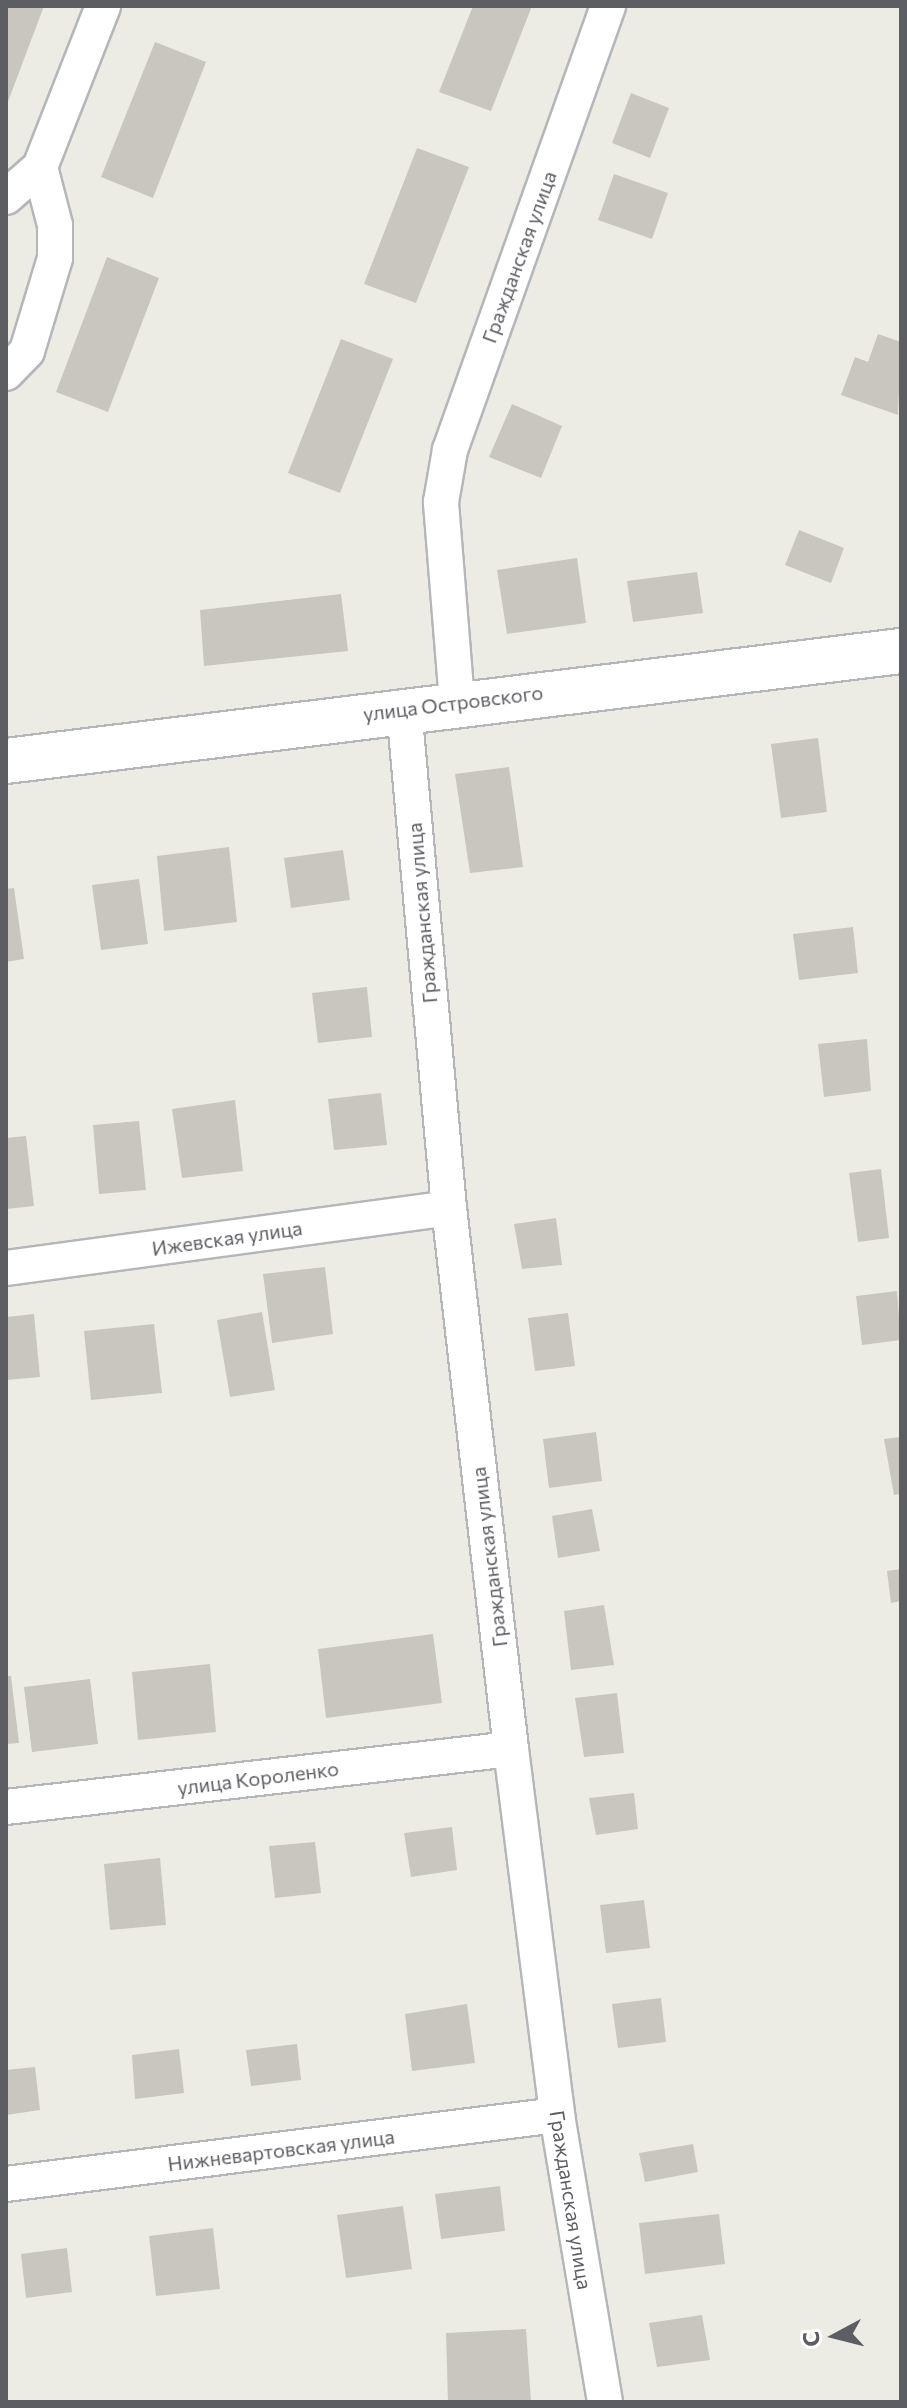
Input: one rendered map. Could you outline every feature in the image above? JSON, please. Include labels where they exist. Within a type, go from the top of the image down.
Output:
[{"type":"street","points":[[6,197],[40,167],[103,6]]},
{"type":"street","name":"Гражданская улица","points":[[457,702],[441,502],[450,450],[608,6]]},
{"type":"street","points":[[6,373],[27,351],[55,258],[55,225],[40,167]]},
{"type":"street","name":"улица Островского","points":[[6,761],[404,708],[901,651]]},
{"type":"street","name":"Гражданская улица","points":[[404,708],[449,1208],[511,1749],[557,2115],[605,2402]]},
{"type":"street","name":"Ижевская улица","points":[[6,1268],[449,1208]]},
{"type":"street","name":"улица Короленко","points":[[6,1807],[511,1749]]},
{"type":"street","name":"Нижневартовская улица","points":[[6,2184],[557,2115]]},
{"type":"building","points":[[6,6],[44,6],[6,107]]},
{"type":"building","points":[[473,6],[532,6],[491,111],[439,92]]},
{"type":"building","points":[[155,42],[206,62],[153,198],[101,177]]},
{"type":"building","points":[[631,93],[669,108],[650,158],[612,143]]},
{"type":"building","points":[[417,148],[469,167],[416,303],[364,284]]},
{"type":"building","points":[[614,174],[668,193],[652,239],[598,220]]},
{"type":"building","points":[[107,257],[159,278],[108,412],[56,392]]},
{"type":"building","points":[[878,334],[901,342],[898,415],[841,395],[855,357],[868,362]]},
{"type":"building","points":[[341,339],[393,359],[340,493],[288,473]]},
{"type":"building","points":[[512,404],[562,426],[541,478],[489,457]]},
{"type":"building","points":[[799,530],[844,548],[831,583],[785,565]]},
{"type":"building","points":[[577,558],[586,623],[507,634],[497,570]]},
{"type":"building","points":[[697,572],[703,613],[633,622],[627,581]]},
{"type":"building","points":[[341,594],[348,651],[204,666],[200,610]]},
{"type":"building","points":[[818,738],[827,812],[781,818],[771,744]]},
{"type":"building","points":[[509,767],[523,867],[470,873],[455,774]]},
{"type":"building","points":[[229,847],[237,922],[164,931],[157,856]]},
{"type":"building","points":[[343,850],[350,900],[291,908],[284,858]]},
{"type":"building","points":[[139,879],[148,944],[101,950],[92,885]]},
{"type":"building","points":[[14,888],[24,959],[6,962],[6,889]]},
{"type":"building","points":[[853,927],[858,973],[799,980],[793,934]]},
{"type":"building","points":[[367,987],[372,1037],[318,1043],[312,993]]},
{"type":"building","points":[[867,1039],[871,1091],[824,1097],[818,1044]]},
{"type":"building","points":[[381,1093],[387,1145],[334,1150],[328,1099]]},
{"type":"building","points":[[235,1100],[243,1171],[182,1178],[172,1109]]},
{"type":"building","points":[[139,1121],[146,1190],[99,1194],[93,1125]]},
{"type":"building","points":[[26,1136],[34,1206],[6,1209],[6,1138]]},
{"type":"building","points":[[881,1169],[889,1238],[858,1242],[849,1173]]},
{"type":"building","points":[[556,1218],[562,1265],[522,1269],[514,1224]]},
{"type":"building","points":[[325,1267],[333,1334],[272,1343],[263,1274]]},
{"type":"building","points":[[897,1291],[901,1340],[862,1345],[856,1296]]},
{"type":"building","points":[[262,1312],[275,1390],[230,1397],[217,1320]]},
{"type":"building","points":[[568,1313],[575,1366],[535,1371],[528,1318]]},
{"type":"building","points":[[34,1314],[40,1377],[6,1380],[6,1317]]},
{"type":"building","points":[[154,1324],[162,1393],[91,1400],[84,1331]]},
{"type":"building","points":[[596,1432],[602,1481],[549,1488],[543,1439]]},
{"type":"building","points":[[901,1437],[901,1494],[894,1495],[884,1439]]},
{"type":"building","points":[[592,1509],[600,1551],[558,1558],[552,1516]]},
{"type":"building","points":[[901,1569],[901,1601],[891,1603],[887,1571]]},
{"type":"building","points":[[604,1605],[614,1665],[571,1670],[564,1611]]},
{"type":"building","points":[[433,1634],[442,1703],[326,1718],[318,1649]]},
{"type":"building","points":[[210,1664],[216,1732],[138,1740],[132,1672]]},
{"type":"building","points":[[6,1676],[11,1676],[19,1743],[6,1744]]},
{"type":"building","points":[[90,1679],[98,1744],[32,1752],[24,1687]]},
{"type":"building","points":[[617,1693],[624,1753],[584,1757],[575,1698]]},
{"type":"building","points":[[634,1793],[638,1829],[596,1835],[589,1798]]},
{"type":"building","points":[[452,1827],[457,1870],[411,1877],[404,1833]]},
{"type":"building","points":[[315,1842],[321,1893],[275,1898],[269,1846]]},
{"type":"building","points":[[160,1858],[166,1925],[110,1930],[104,1864]]},
{"type":"building","points":[[644,1900],[650,1948],[606,1953],[600,1905]]},
{"type":"building","points":[[661,1998],[666,2042],[618,2048],[612,2004]]},
{"type":"building","points":[[467,2004],[475,2063],[412,2071],[405,2014]]},
{"type":"building","points":[[297,2044],[301,2080],[251,2086],[246,2050]]},
{"type":"building","points":[[179,2049],[184,2093],[135,2099],[132,2055]]},
{"type":"building","points":[[35,2067],[40,2110],[6,2115],[6,2070]]},
{"type":"building","points":[[693,2144],[698,2172],[645,2182],[639,2153]]},
{"type":"building","points":[[500,2186],[505,2231],[441,2239],[435,2194]]},
{"type":"building","points":[[403,2206],[412,2269],[346,2278],[337,2215]]},
{"type":"building","points":[[719,2214],[725,2264],[645,2274],[639,2223]]},
{"type":"building","points":[[213,2228],[220,2289],[156,2296],[149,2236]]},
{"type":"building","points":[[67,2248],[72,2292],[26,2298],[21,2254]]},
{"type":"building","points":[[702,2315],[710,2360],[657,2367],[649,2323]]},
{"type":"building","points":[[526,2329],[531,2402],[448,2402],[446,2333]]}]
